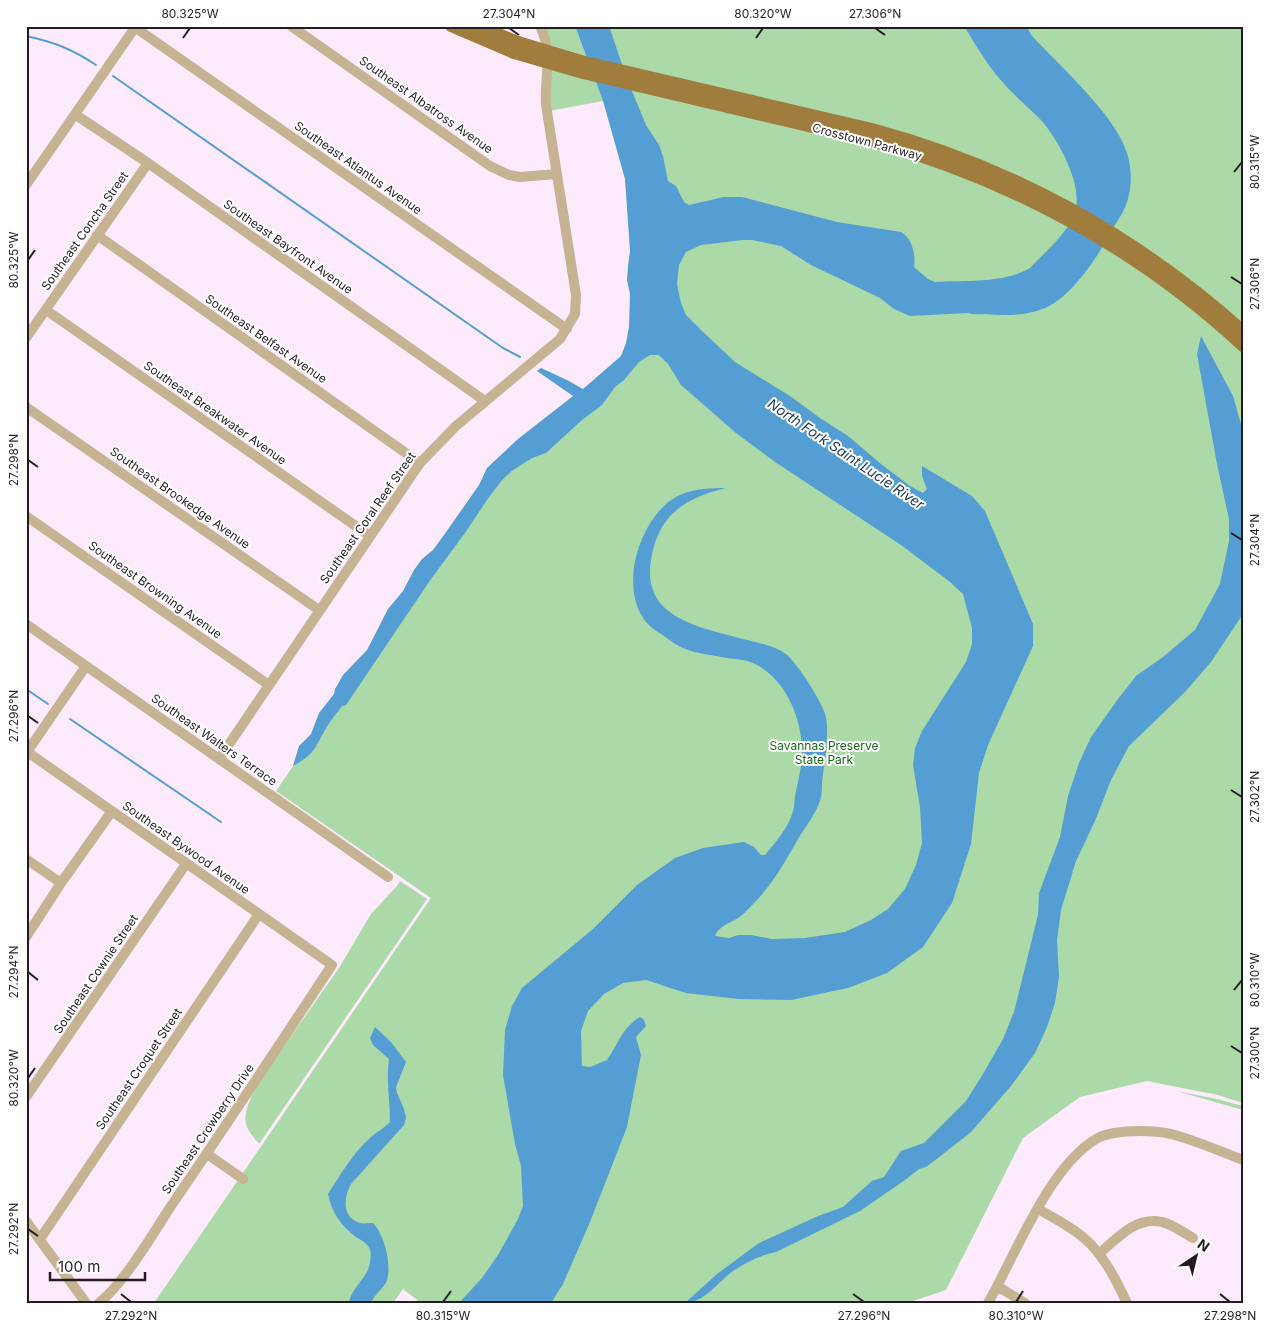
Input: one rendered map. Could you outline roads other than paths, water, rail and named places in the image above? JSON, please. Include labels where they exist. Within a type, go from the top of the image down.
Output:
[{"type":"main road","name":"Crosstown Parkway","points":[[451,26],[516,48],[568,70],[872,141],[911,152],[986,180],[1060,215],[1123,253],[1173,288],[1243,346]]},
{"type":"main road","name":"Crosstown Parkway","points":[[479,26],[516,48],[551,53],[872,129],[917,142],[980,165],[1024,184],[1120,237],[1196,291],[1243,331]]},
{"type":"street","name":"Southeast Albatross Avenue","points":[[290,26],[490,166],[509,175],[520,177],[557,174]]},
{"type":"street","name":"Southeast Coral Reef Street","points":[[219,759],[420,463],[456,426],[560,339],[575,314],[576,295],[546,106],[548,57],[540,26]]},
{"type":"street","points":[[26,185],[135,27]]},
{"type":"street","name":"Southeast Atlantus Avenue","points":[[135,27],[567,329]]},
{"type":"street","name":"Southeast Bayfront Avenue","points":[[76,115],[148,163],[485,401]]},
{"type":"street","name":"Southeast Concha Street","points":[[26,338],[148,163]]},
{"type":"street","name":"Southeast Belfast Avenue","points":[[97,235],[420,463]]},
{"type":"street","name":"Southeast Breakwater Avenue","points":[[46,310],[370,536]]},
{"type":"street","name":"Southeast Brookedge Avenue","points":[[26,407],[319,610]]},
{"type":"street","name":"Southeast Browning Avenue","points":[[26,516],[269,685]]},
{"type":"street","name":"Southeast Walters Terrace","points":[[26,624],[388,877]]},
{"type":"street","points":[[27,751],[86,666]]},
{"type":"street","name":"Southeast Bywood Avenue","points":[[27,751],[332,965]]},
{"type":"street","points":[[26,937],[61,883],[112,811]]},
{"type":"street","points":[[26,859],[61,883]]},
{"type":"street","name":"Southeast Cownie Street","points":[[26,1097],[186,864]]},
{"type":"street","name":"Southeast Croquet Street","points":[[40,1239],[259,914]]},
{"type":"street","name":"Southeast Crowberry Drive","points":[[99,1303],[108,1295],[124,1274],[207,1154],[332,965]]},
{"type":"street","points":[[988,1303],[1038,1209],[1060,1173],[1075,1155],[1098,1138],[1144,1130],[1171,1134],[1243,1160]]},
{"type":"street","points":[[207,1154],[243,1179]]},
{"type":"street","points":[[1038,1209],[1063,1223],[1085,1239],[1099,1254],[1120,1287],[1127,1303]]},
{"type":"street","points":[[1099,1254],[1129,1228],[1146,1220],[1163,1222],[1193,1238]]},
{"type":"street","points":[[26,1221],[86,1303]]},
{"type":"street","points":[[998,1286],[1025,1303]]},
{"type":"water","name":"North Fork Saint Lucie River","points":[[575,26],[609,26],[627,79],[646,125],[659,145],[668,181],[676,186],[684,202],[689,205],[724,197],[742,197],[837,222],[901,232],[908,238],[912,247],[914,267],[928,279],[935,282],[996,279],[1008,277],[1030,268],[1056,242],[1072,220],[1077,201],[1072,175],[1061,149],[1046,126],[994,72],[964,26],[1026,26],[1032,36],[1086,92],[1111,123],[1127,153],[1131,184],[1128,200],[1123,212],[1097,256],[1074,286],[1049,306],[1026,313],[910,316],[894,309],[880,298],[811,265],[781,246],[752,240],[701,245],[686,252],[679,265],[677,284],[686,315],[735,362],[790,396],[848,436],[910,486],[923,493],[927,489],[922,476],[922,466],[972,496],[985,511],[1033,624],[1033,646],[988,745],[979,773],[971,844],[952,903],[923,947],[887,973],[848,988],[791,1000],[738,999],[686,993],[646,980],[623,983],[604,994],[588,1011],[581,1031],[582,1066],[590,1067],[607,1060],[624,1031],[640,1017],[644,1020],[646,1026],[636,1037],[641,1055],[627,1127],[590,1222],[563,1284],[551,1303],[459,1303],[482,1278],[498,1255],[523,1206],[521,1166],[515,1144],[503,1075],[505,1030],[512,1006],[522,988],[593,929],[637,885],[675,858],[703,848],[744,842],[754,847],[761,855],[765,855],[785,829],[794,809],[800,774],[801,738],[795,712],[783,688],[764,669],[753,663],[699,653],[678,645],[650,626],[638,609],[633,577],[635,561],[640,545],[655,516],[665,505],[686,493],[702,489],[726,488],[692,500],[682,506],[666,521],[655,543],[650,568],[652,587],[660,602],[672,614],[688,622],[767,645],[786,654],[814,691],[827,721],[822,794],[816,809],[768,887],[745,913],[723,927],[715,936],[729,938],[738,935],[751,935],[772,939],[805,938],[845,932],[871,920],[888,909],[905,889],[916,865],[922,843],[920,807],[913,765],[915,748],[922,731],[966,662],[972,644],[972,628],[963,594],[950,582],[901,545],[775,462],[736,433],[681,385],[668,364],[659,355],[650,355],[639,362],[624,380],[615,387],[602,405],[582,420],[546,453],[532,458],[503,479],[431,579],[346,705],[342,706],[331,720],[315,748],[307,757],[293,766],[299,746],[311,734],[319,713],[334,694],[343,675],[367,650],[388,609],[403,591],[422,559],[433,550],[444,535],[479,485],[487,468],[518,439],[573,396],[537,371],[541,368],[583,389],[621,356],[626,343],[629,327],[630,294],[627,280],[630,251],[625,179],[603,101]]},
{"type":"water","points":[[1201,336],[1233,396],[1243,431],[1243,614],[1211,662],[1185,692],[1129,746],[1111,780],[1095,821],[1076,861],[1061,910],[1057,940],[1059,977],[1055,1003],[1035,1053],[1011,1086],[971,1132],[926,1167],[919,1169],[860,1211],[776,1252],[749,1262],[733,1271],[705,1296],[685,1303],[717,1274],[759,1243],[818,1216],[843,1207],[872,1181],[884,1177],[901,1151],[924,1143],[966,1101],[1003,1039],[1014,1012],[1038,915],[1039,893],[1060,837],[1068,796],[1079,763],[1091,737],[1136,676],[1163,657],[1195,630],[1220,584],[1229,541],[1229,519],[1197,354]]},
{"type":"water","points":[[375,1027],[391,1042],[406,1062],[396,1087],[406,1118],[404,1125],[351,1184],[347,1195],[346,1206],[350,1216],[360,1223],[373,1223],[381,1234],[388,1258],[386,1283],[371,1303],[349,1303],[350,1297],[369,1268],[371,1255],[369,1247],[346,1229],[339,1220],[333,1210],[328,1194],[359,1150],[371,1137],[390,1122],[389,1059],[373,1045],[370,1038]]},
{"type":"waterway","points":[[26,36],[63,47],[96,65]]},
{"type":"waterway","points":[[113,76],[503,348],[520,357]]},
{"type":"waterway","points":[[26,689],[48,704]]},
{"type":"waterway","points":[[70,719],[221,822]]},
{"type":"park label","name":"Savannas Preserve State Park","points":[[824,753]]}]
